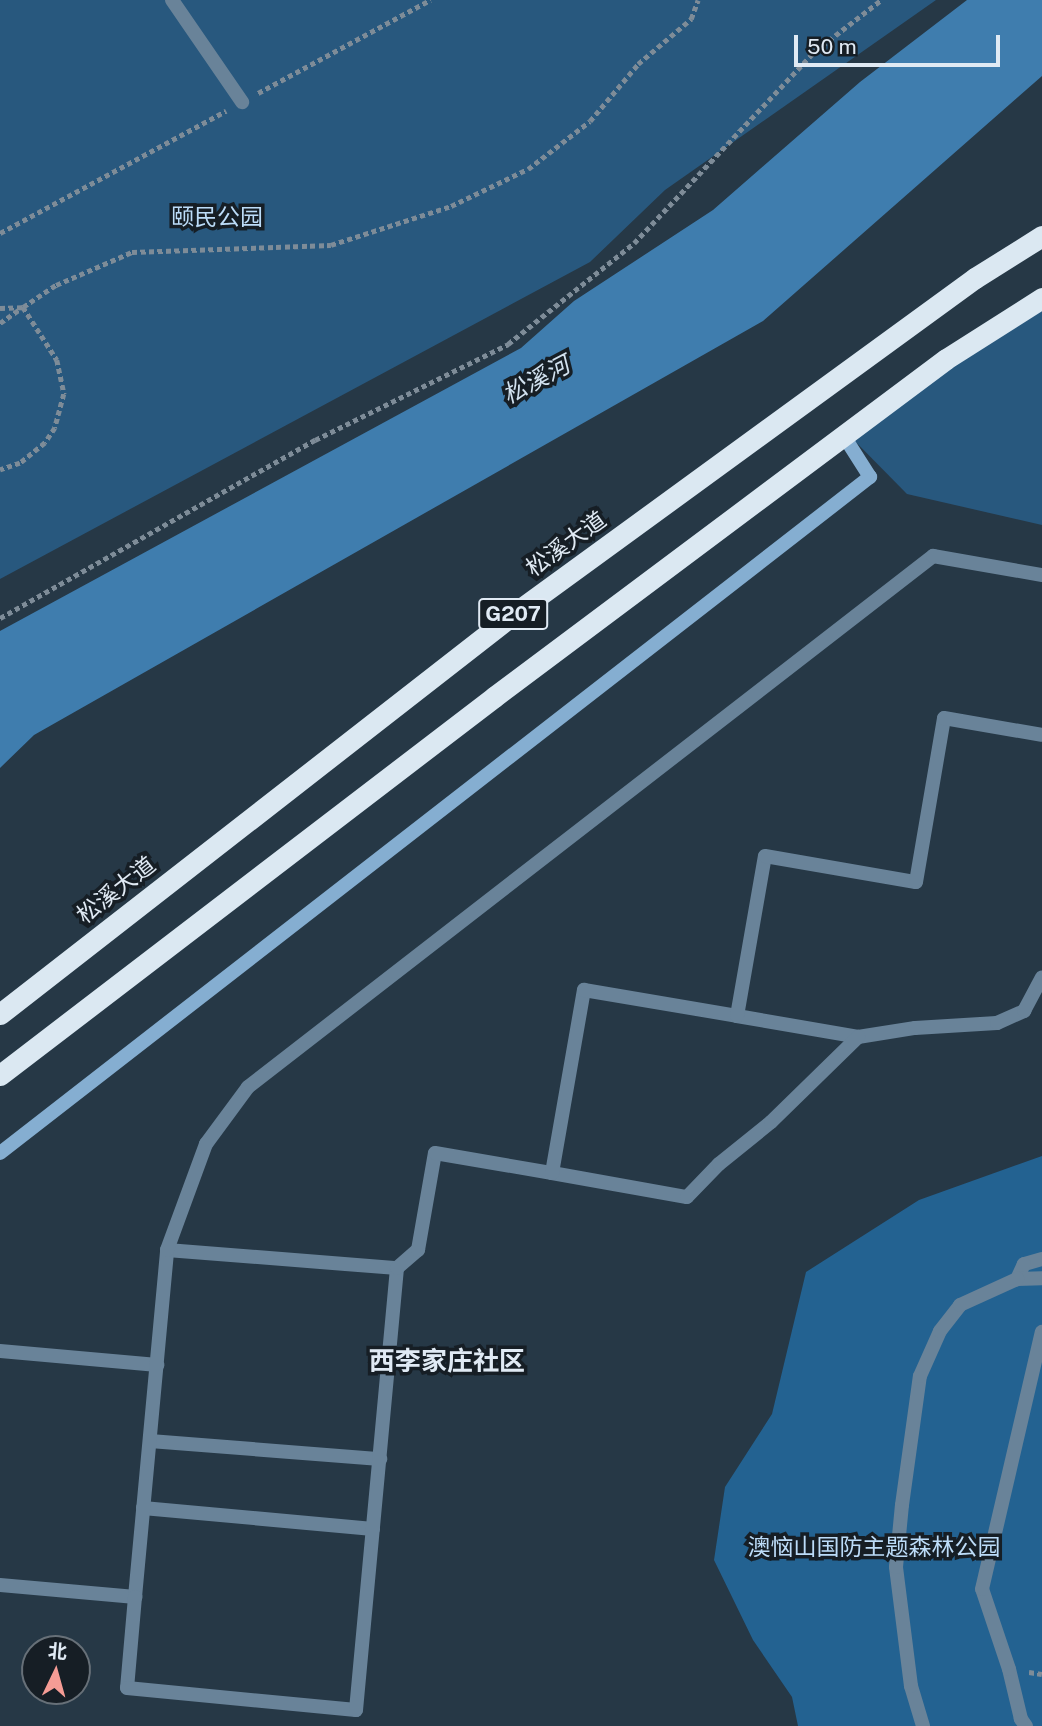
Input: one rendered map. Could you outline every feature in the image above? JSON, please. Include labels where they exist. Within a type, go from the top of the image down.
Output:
[{"type":"highway","name":"松溪大道","points":[[0,1014],[511,616],[975,278],[1042,236]]},
{"type":"highway","name":"G207","points":[[0,1075],[494,697],[946,359],[1042,298]]},
{"type":"main road","points":[[0,1153],[870,477],[844,436]]},
{"type":"street","points":[[172,0],[242,102]]},
{"type":"street","points":[[858,1037],[771,1122],[719,1164],[687,1197],[435,1153],[418,1250],[397,1268],[356,1710],[127,1688],[167,1250],[206,1144],[248,1087],[933,556],[1042,575]]},
{"type":"street","points":[[737,1016],[765,856],[916,882],[944,718],[1042,735]]},
{"type":"street","points":[[552,1173],[584,990],[858,1037],[915,1028],[997,1023],[1024,1011],[1042,977]]},
{"type":"street","points":[[167,1250],[397,1268]]},
{"type":"street","points":[[1017,1279],[1024,1264],[1042,1259]]},
{"type":"street","points":[[923,1726],[911,1686],[896,1567],[920,1376],[940,1331],[960,1305],[1017,1279],[1042,1278]]},
{"type":"street","points":[[1026,1726],[1021,1719],[1009,1669],[982,1589],[1042,1332]]},
{"type":"street","points":[[0,1352],[157,1365]]},
{"type":"street","points":[[150,1441],[380,1459]]},
{"type":"street","points":[[143,1508],[373,1529]]},
{"type":"street","points":[[0,1585],[135,1597]]},
{"type":"path","points":[[0,233],[430,0]]},
{"type":"path","points":[[0,323],[56,285],[132,252],[331,245],[451,206],[528,169],[590,121],[638,64],[691,19],[698,0]]},
{"type":"path","points":[[0,618],[315,440],[508,344],[634,243],[815,51],[881,0]]},
{"type":"path","points":[[0,308],[23,307]]},
{"type":"path","points":[[0,470],[20,463],[45,443],[58,420],[64,394],[57,360],[23,307]]},
{"type":"green space","name":"颐民公园","points":[[0,0],[936,0],[665,190],[590,262],[0,579]]},
{"type":"green space","points":[[1042,302],[1042,525],[907,494],[842,428]]},
{"type":"green space","name":"澳恼山国防主题森林公园","points":[[1042,1156],[1042,1726],[798,1726],[792,1697],[753,1640],[714,1560],[725,1487],[772,1414],[806,1272],[919,1200]]},
{"type":"water","name":"松溪河","points":[[967,0],[1042,0],[1042,76],[763,321],[34,735],[0,768],[0,631],[521,348],[574,301],[713,210],[860,82]]},
{"type":"district","name":"西李家庄社区","points":[[447,1361]]}]
